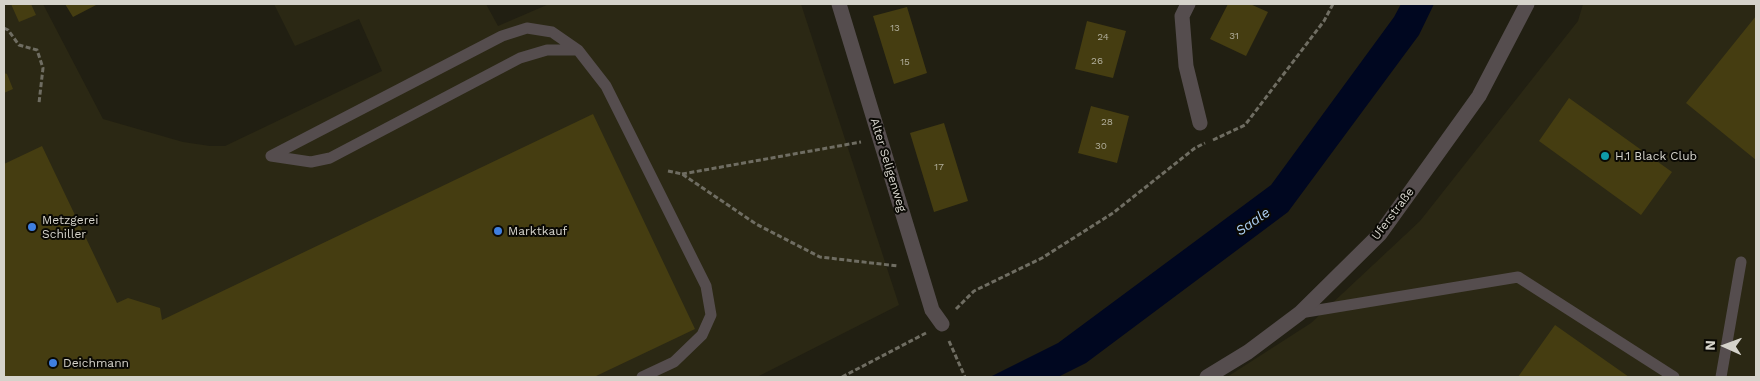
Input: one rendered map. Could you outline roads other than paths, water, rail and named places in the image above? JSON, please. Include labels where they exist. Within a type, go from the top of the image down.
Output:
[{"type":"street","name":"Alter Seligenweg","points":[[839,4],[932,310],[942,324]]},
{"type":"street","points":[[1188,4],[1182,16],[1186,66],[1200,123]]},
{"type":"street","name":"Uferstraße","points":[[1207,377],[1248,352],[1300,313],[1380,234],[1479,96],[1527,4]]},
{"type":"lane","points":[[578,50],[547,50],[520,58],[330,158],[311,162],[271,156],[502,36],[527,28],[552,32],[578,50],[606,86],[706,286],[711,315],[702,335],[674,362],[642,377]]},
{"type":"lane","points":[[1721,377],[1741,262]]},
{"type":"lane","points":[[1300,313],[1518,277],[1674,377]]},
{"type":"water","name":"Saale","points":[[1401,4],[1434,4],[1419,35],[1288,212],[1086,363],[1058,377],[990,377],[1058,343],[1271,185],[1394,17]]},
{"type":"place","name":"H.1 Black Club","points":[[1605,156]]},
{"type":"place","name":"Metzgerei Schiller","points":[[32,227]]},
{"type":"place","name":"Marktkauf","points":[[498,231]]},
{"type":"place","name":"Deichmann","points":[[53,363]]}]
